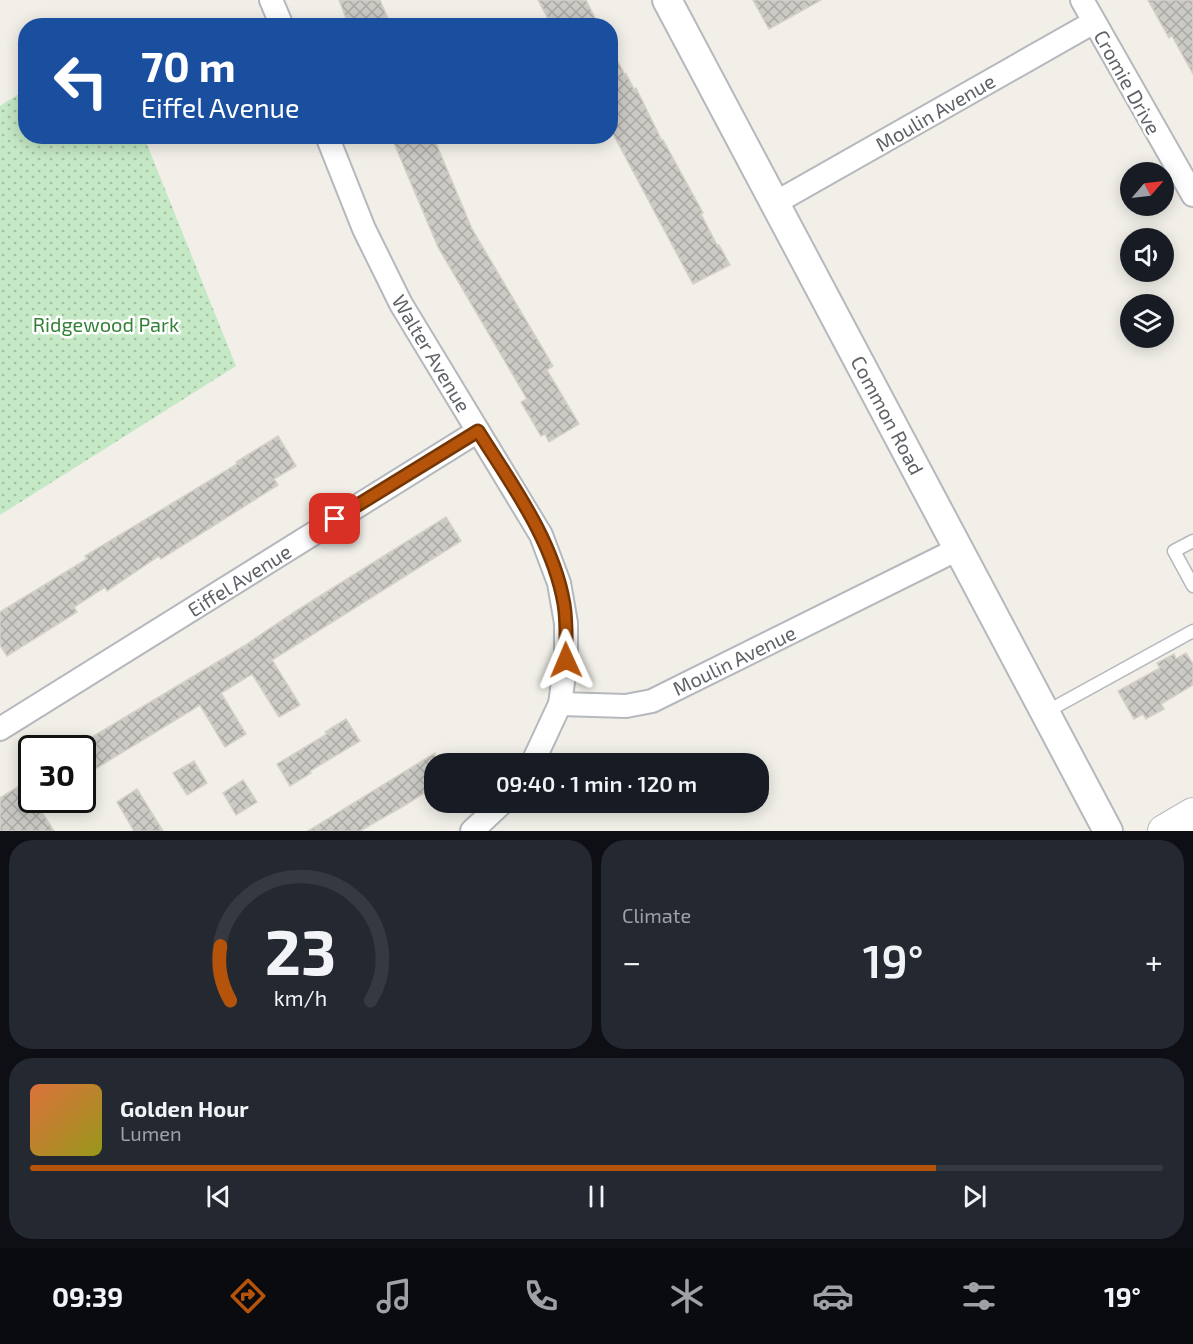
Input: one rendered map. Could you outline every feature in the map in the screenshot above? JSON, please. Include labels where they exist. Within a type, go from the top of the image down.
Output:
[{"type":"main road","points":[[1164,831],[1193,814]]},
{"type":"street","points":[[271,0],[279,18]]},
{"type":"street","name":"Common Road","points":[[667,0],[1108,831]]},
{"type":"street","name":"Cromie Drive","points":[[1082,0],[1193,195]]},
{"type":"street","name":"Moulin Avenue","points":[[775,203],[1094,22]]},
{"type":"street","name":"Walter Avenue","points":[[330,144],[364,229],[396,295],[541,535],[559,583],[565,614],[566,651],[560,704]]},
{"type":"street","name":"Eiffel Avenue","points":[[0,729],[478,431]]},
{"type":"street","name":"Moulin Avenue","points":[[560,704],[626,706],[652,701],[958,549]]},
{"type":"street","points":[[537,753],[560,704]]},
{"type":"street","points":[[472,831],[491,813]]},
{"type":"lane","points":[[1193,541],[1174,551],[1193,586]]},
{"type":"lane","points":[[1046,712],[1193,631]]},
{"type":"green space","name":"Ridgewood Park","points":[[18,94],[18,144],[147,144],[236,366],[0,515],[0,106]]},
{"type":"building","points":[[339,0],[380,0],[388,18],[346,18]]},
{"type":"building","points":[[538,0],[586,0],[595,18],[548,18]]},
{"type":"building","points":[[753,0],[821,0],[769,29]]},
{"type":"building","points":[[1148,0],[1193,0],[1193,74],[1172,36],[1169,38]]},
{"type":"building","points":[[618,62],[634,89],[636,88],[662,141],[703,213],[701,214],[717,245],[730,265],[693,284],[618,143]]},
{"type":"building","points":[[394,144],[436,144],[472,229],[553,366],[547,370],[579,424],[549,442],[545,434],[541,436],[521,402],[527,399],[438,247]]},
{"type":"building","points":[[278,436],[296,466],[274,479],[278,485],[161,559],[159,556],[107,591],[105,587],[74,607],[77,612],[7,656],[0,645],[0,612],[87,559],[85,556],[237,464],[236,462]]},
{"type":"building","points":[[446,517],[461,541],[272,660],[300,705],[279,717],[252,674],[221,693],[246,734],[225,747],[200,705],[96,768],[95,735],[244,646]]},
{"type":"building","points":[[1186,653],[1193,664],[1193,685],[1161,704],[1164,709],[1146,719],[1143,714],[1134,719],[1118,691],[1160,668],[1157,663],[1174,654],[1176,659]]},
{"type":"building","points":[[346,719],[360,741],[310,771],[311,773],[290,786],[277,764],[327,734],[325,732]]},
{"type":"building","points":[[424,760],[424,793],[407,804],[360,831],[308,831]]},
{"type":"building","points":[[194,761],[207,783],[187,795],[173,773]]},
{"type":"building","points":[[243,780],[257,802],[236,815],[223,793]]},
{"type":"building","points":[[18,787],[18,813],[42,813],[54,831],[0,831],[0,798]]},
{"type":"building","points":[[137,789],[163,831],[134,831],[117,802]]},
{"type":"route","points":[[335,519],[478,431],[520,498],[541,535],[551,559],[564,604],[566,660]]}]
